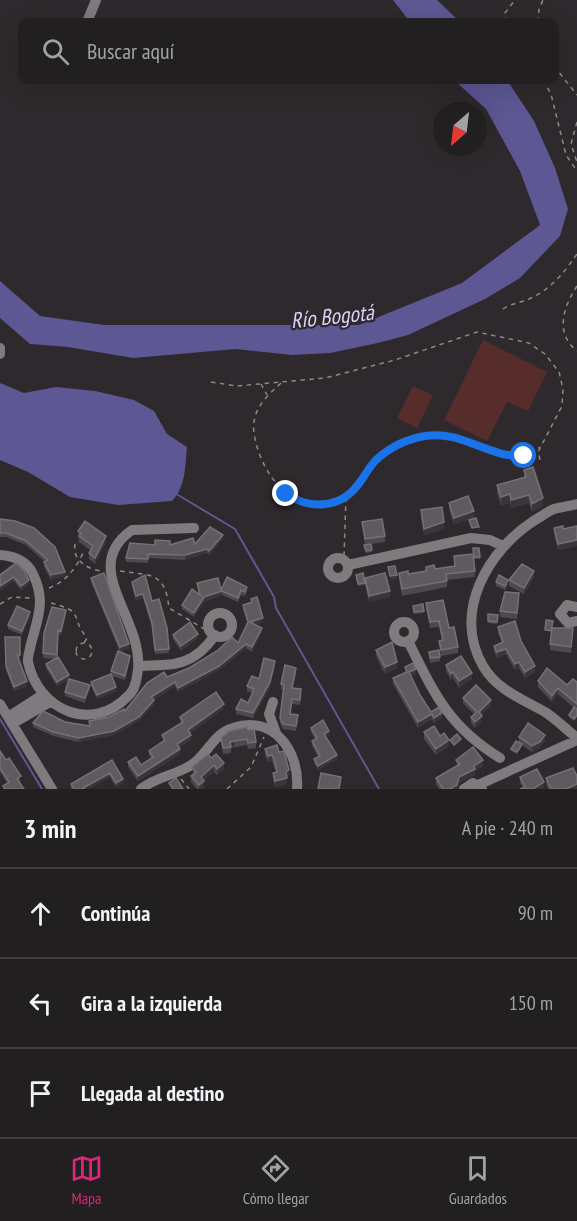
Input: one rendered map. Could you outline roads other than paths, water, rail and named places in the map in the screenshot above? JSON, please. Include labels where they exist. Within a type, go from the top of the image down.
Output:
[{"type":"street","points":[[89,18],[96,0]]},
{"type":"street","points":[[0,348],[0,354]]},
{"type":"street","points":[[464,789],[470,783],[480,787],[495,777],[577,739],[546,713],[509,693],[494,680],[476,650],[472,634],[473,602],[488,566],[503,546],[519,530],[553,509],[577,504]]},
{"type":"street","points":[[0,555],[21,560],[30,567],[41,596],[27,660],[33,676],[47,698],[70,713],[88,715],[110,710],[129,696],[135,686],[140,666],[136,635],[121,606],[111,570],[111,556],[115,546],[132,530],[194,528]]},
{"type":"street","points":[[346,562],[471,538],[490,540],[503,546]]},
{"type":"street","points":[[577,607],[567,605],[560,614],[568,623],[577,621]]},
{"type":"street","points":[[140,666],[184,663],[207,648],[212,633]]},
{"type":"street","points":[[408,641],[434,691],[452,719],[474,740],[500,758],[515,762],[537,758]]},
{"type":"street","points":[[10,721],[47,698]]},
{"type":"street","points":[[271,731],[270,714],[273,702]]},
{"type":"street","points":[[0,704],[51,789]]},
{"type":"street","points":[[255,725],[270,714]]},
{"type":"street","points":[[141,789],[161,777],[187,768],[219,736],[232,728],[255,725],[271,731],[294,758],[298,773],[297,789]]},
{"type":"street","points":[[495,777],[500,770],[500,758]]},
{"type":"waterway","points":[[178,495],[235,529],[274,597],[276,608],[379,789]]},
{"type":"waterway","points":[[0,719],[42,789]]},
{"type":"water label","name":"Río Bogotá","points":[[332,316]]}]
